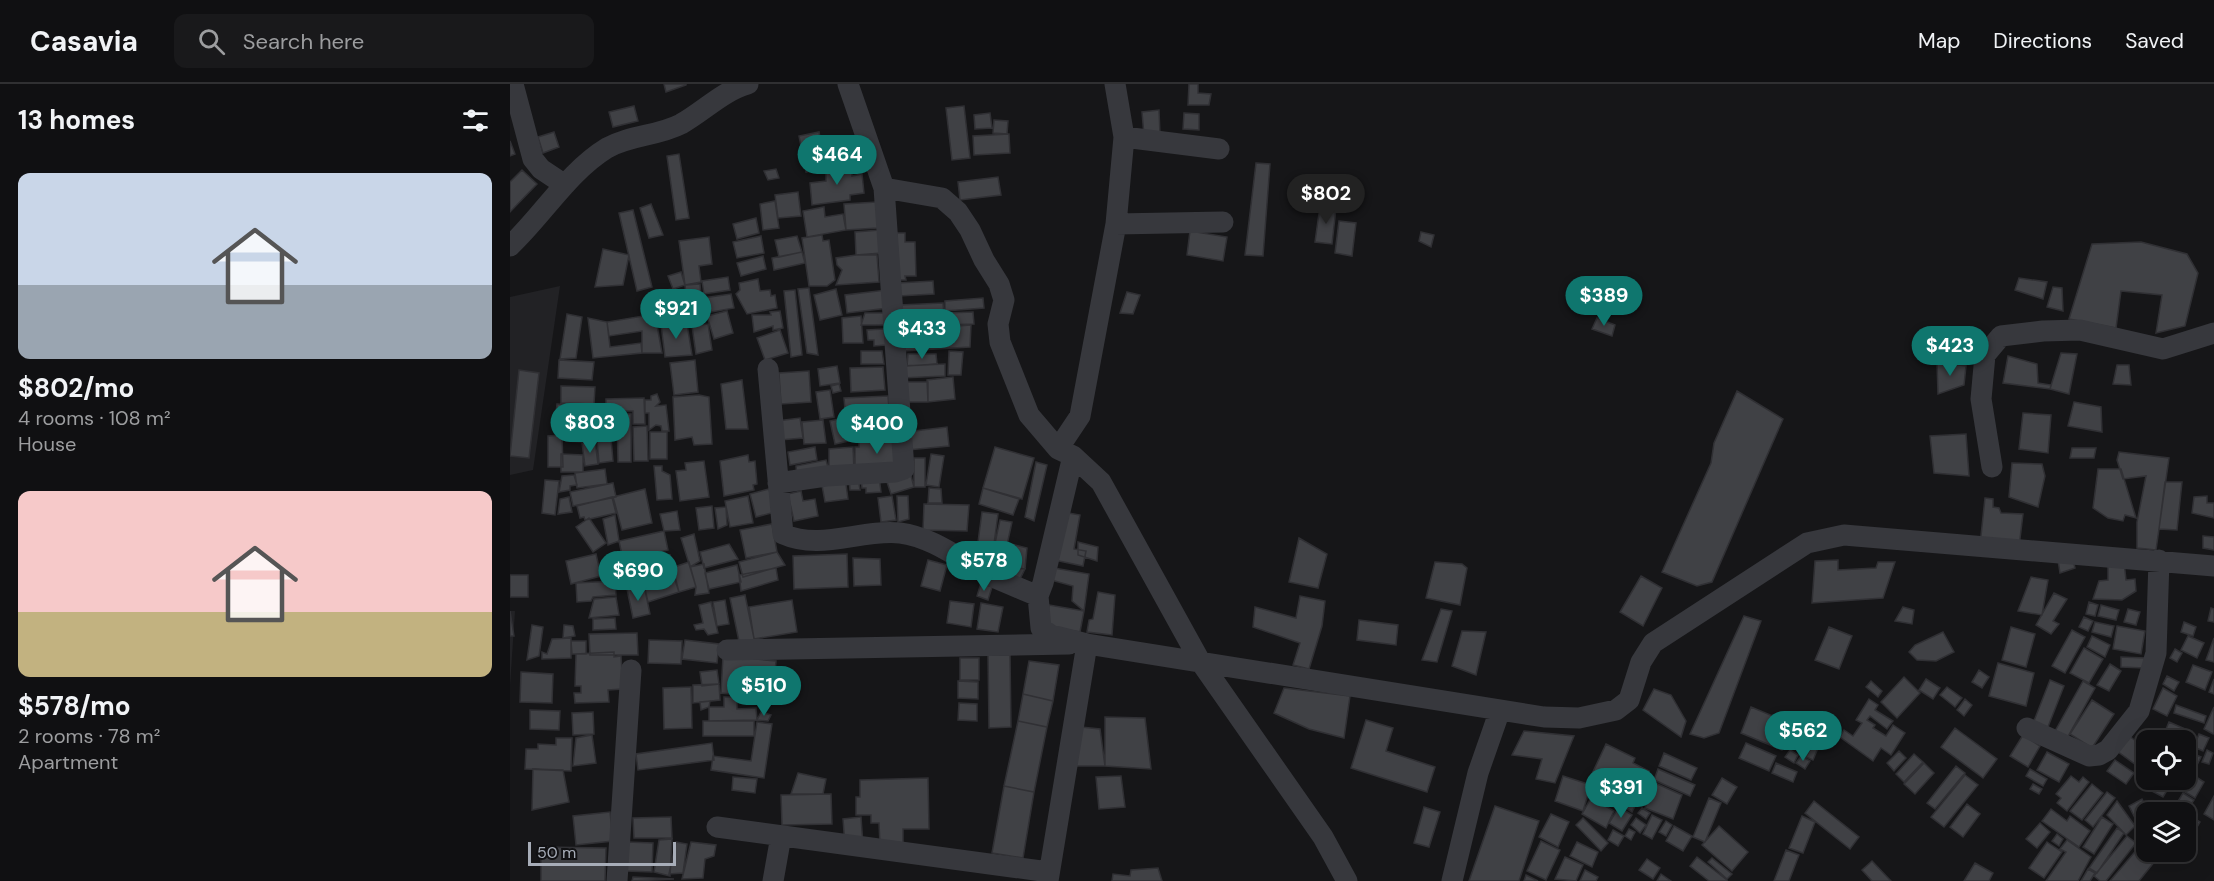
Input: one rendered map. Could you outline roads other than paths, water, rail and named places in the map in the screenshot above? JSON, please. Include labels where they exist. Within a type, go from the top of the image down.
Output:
[{"type":"street","points":[[513,84],[533,159],[541,169],[565,185]]},
{"type":"street","points":[[510,246],[565,185],[606,149],[629,138],[678,125],[723,95],[748,84]]},
{"type":"street","points":[[778,483],[826,476],[895,472],[904,469],[884,188],[848,84]]},
{"type":"street","points":[[1115,84],[1124,137],[1116,224],[1080,416],[1066,452],[1038,596],[1041,628],[1051,635],[1087,644],[1544,717],[1579,718],[1616,710],[1629,700],[1641,662],[1653,643],[1807,543],[1844,535],[2214,566]]},
{"type":"street","points":[[1124,137],[1219,149]]},
{"type":"street","points":[[884,188],[942,198],[958,212],[999,284],[1004,300],[998,324],[1008,365],[1029,415],[1066,452],[1101,482],[1200,662],[1323,837],[1347,881]]},
{"type":"street","points":[[1116,224],[1223,222]]},
{"type":"street","points":[[1992,467],[1982,399],[1985,355],[2001,336],[2043,331],[2080,330],[2163,349],[2214,333]]},
{"type":"street","points":[[768,369],[783,534],[795,539],[822,541],[883,533],[921,537],[991,576],[1038,596]]},
{"type":"street","points":[[2027,728],[2089,756],[2108,750],[2139,711],[2156,653],[2159,560]]},
{"type":"street","points":[[727,650],[846,650],[1087,644]]},
{"type":"street","points":[[717,827],[1048,876],[1087,644]]},
{"type":"street","points":[[617,881],[631,670]]},
{"type":"street","points":[[1452,881],[1478,773],[1500,710]]},
{"type":"street","points":[[773,881],[781,836]]}]
